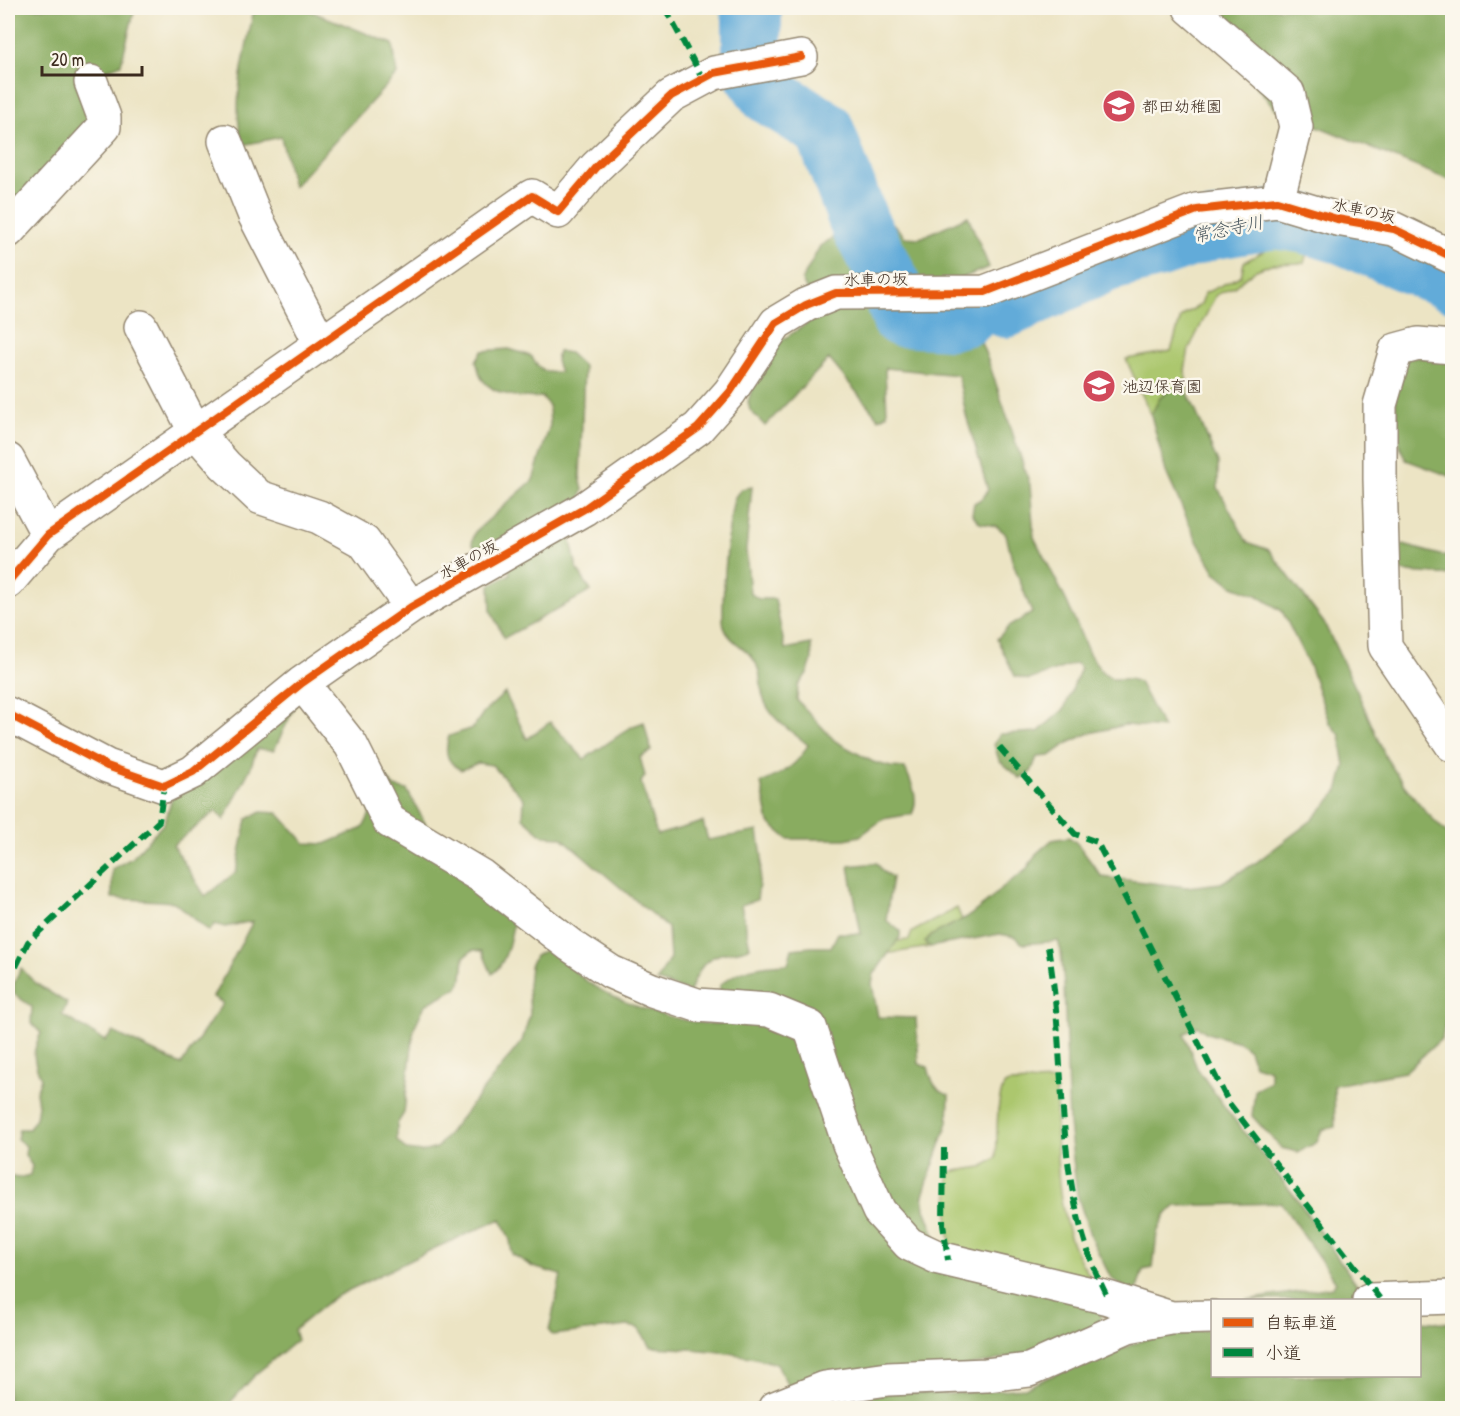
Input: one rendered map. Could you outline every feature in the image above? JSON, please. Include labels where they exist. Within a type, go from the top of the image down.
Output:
[{"type":"street","points":[[1190,8],[1288,93],[1296,127],[1277,201]]},
{"type":"street","points":[[8,582],[48,535],[532,196],[558,212],[596,167],[671,96],[714,73],[801,57]]},
{"type":"street","points":[[8,231],[104,128],[104,117],[91,82]]},
{"type":"street","points":[[225,141],[255,216],[321,344]]},
{"type":"street","name":"水車の坂","points":[[8,714],[107,765],[164,786],[193,772],[302,683],[411,607],[584,509],[698,428],[730,392],[776,323],[806,305],[836,293],[985,292],[1197,210],[1277,201],[1337,219],[1394,229],[1452,257]]},
{"type":"street","points":[[141,327],[195,431],[225,465],[259,497],[319,517],[364,542],[411,607]]},
{"type":"street","points":[[1452,347],[1418,344],[1396,350],[1380,405],[1380,479],[1385,646],[1452,745]]},
{"type":"street","points":[[8,460],[48,535]]},
{"type":"street","points":[[302,683],[351,745],[389,821],[482,876],[570,945],[611,972],[652,990],[697,1005],[769,1010],[810,1027],[849,1144],[879,1211],[909,1244],[939,1258],[1108,1298],[1171,1318]]},
{"type":"street","points":[[1397,1299],[1452,1297]]},
{"type":"street","points":[[775,1408],[825,1388],[888,1379],[986,1375],[1029,1370],[1128,1326],[1171,1318],[1211,1317]]},
{"type":"green space","points":[[8,8],[135,8],[121,64],[76,83],[94,126],[8,217]]},
{"type":"green space","points":[[246,8],[303,8],[393,44],[397,74],[293,187],[281,137],[243,145],[239,129],[239,95],[254,9]]},
{"type":"green space","points":[[1189,8],[1452,8],[1451,181],[1276,109]]},
{"type":"green space","points":[[879,208],[905,237],[920,238],[968,216],[989,267],[957,280],[989,363],[1030,485],[1034,537],[1067,602],[1089,654],[1102,672],[1113,679],[1130,679],[1139,682],[1163,728],[1125,725],[1090,733],[1068,743],[1050,756],[1037,757],[1031,772],[1020,778],[999,760],[994,744],[1000,734],[1038,732],[1064,709],[1081,668],[1076,663],[1029,680],[1015,676],[997,639],[1008,627],[1032,613],[1012,560],[1006,534],[996,526],[980,523],[972,514],[974,503],[983,498],[988,490],[966,415],[958,375],[885,368],[887,414],[879,419],[829,359],[765,426],[750,410],[748,402],[757,372],[778,343],[818,316],[802,280],[820,246]]},
{"type":"green space","points":[[1277,230],[1296,233],[1311,239],[1304,263],[1271,264],[1254,271],[1234,287],[1216,295],[1189,349],[1185,370],[1188,393],[1172,389],[1160,398],[1151,415],[1126,359],[1171,351],[1181,317],[1201,304],[1205,293],[1241,276],[1244,262],[1273,246]]},
{"type":"green space","points":[[1365,236],[1452,267],[1452,289],[1366,242]]},
{"type":"green space","points":[[509,349],[531,356],[546,372],[560,372],[556,361],[558,351],[569,353],[584,367],[580,477],[583,490],[569,532],[577,569],[591,591],[504,638],[491,611],[490,585],[510,574],[508,564],[483,556],[472,543],[475,532],[533,480],[550,425],[549,406],[542,397],[518,397],[501,393],[487,385],[481,377],[476,361],[482,351]]},
{"type":"green space","points":[[1452,355],[1452,477],[1406,460],[1400,447],[1394,385],[1408,358]]},
{"type":"green space","points":[[1172,389],[1188,393],[1218,463],[1218,488],[1247,542],[1269,550],[1324,623],[1386,758],[1427,813],[1452,838],[1452,990],[1442,1038],[1405,1072],[1334,1085],[1335,1127],[1322,1130],[1316,1143],[1298,1152],[1281,1148],[1252,1116],[1255,1090],[1270,1081],[1270,1070],[1254,1065],[1249,1050],[1239,1042],[1207,1033],[1197,1026],[1184,1034],[1197,1068],[1226,1109],[1297,1199],[1357,1285],[1358,1293],[1319,1299],[1254,1299],[1332,1287],[1336,1282],[1281,1203],[1176,1206],[1165,1215],[1157,1233],[1153,1268],[1143,1270],[1135,1295],[1111,1278],[1091,1238],[1077,1194],[1069,1124],[1064,985],[1058,941],[1023,944],[1015,937],[1000,934],[930,947],[925,942],[930,936],[969,916],[991,899],[999,890],[1026,870],[1037,853],[1052,840],[1069,837],[1077,843],[1102,877],[1187,887],[1221,883],[1254,864],[1312,820],[1338,791],[1345,766],[1340,735],[1329,722],[1310,667],[1282,611],[1257,595],[1233,586],[1215,572],[1197,541],[1166,472],[1151,415],[1160,398]]},
{"type":"green space","points":[[752,487],[746,550],[750,593],[759,599],[775,599],[785,649],[811,644],[812,660],[808,672],[798,686],[797,700],[835,741],[873,762],[905,768],[912,785],[915,802],[912,814],[883,819],[860,836],[845,839],[788,839],[769,823],[761,783],[788,768],[799,759],[808,745],[783,726],[772,714],[764,700],[755,662],[749,653],[729,636],[724,627],[724,585],[732,509],[737,494],[742,489]]},
{"type":"green space","points":[[1403,545],[1452,558],[1452,575],[1405,572],[1394,567],[1396,549]]},
{"type":"green space","points":[[505,693],[527,739],[550,722],[584,759],[633,726],[644,722],[651,751],[640,757],[645,776],[641,782],[657,835],[703,822],[708,840],[758,831],[762,857],[757,900],[741,905],[750,947],[712,957],[703,965],[690,992],[657,981],[670,958],[668,928],[561,837],[544,836],[523,818],[524,799],[492,765],[478,763],[461,770],[449,760],[447,747],[449,736],[473,728],[483,713]]},
{"type":"green space","points":[[297,702],[274,750],[257,749],[250,769],[224,820],[216,811],[173,845],[205,896],[236,872],[247,819],[261,812],[278,813],[305,843],[325,844],[363,828],[370,814],[367,753],[394,787],[407,790],[430,832],[514,921],[507,950],[497,969],[492,974],[482,951],[473,950],[464,957],[462,978],[458,987],[425,1005],[414,1028],[404,1113],[397,1124],[397,1140],[406,1150],[422,1152],[437,1148],[522,1041],[530,1014],[528,985],[530,966],[535,956],[549,948],[580,976],[604,992],[657,1013],[695,1022],[727,1023],[720,997],[720,985],[728,979],[751,968],[788,964],[792,949],[831,947],[838,933],[861,934],[849,866],[877,863],[883,872],[892,877],[886,920],[900,931],[900,937],[874,974],[872,984],[878,1017],[916,1018],[919,1064],[928,1067],[934,1084],[940,1091],[949,1095],[948,1122],[923,1195],[925,1209],[935,1235],[934,1267],[1096,1305],[1102,1316],[1095,1334],[986,1363],[792,1393],[777,1364],[731,1353],[651,1347],[638,1328],[628,1326],[552,1335],[549,1331],[561,1275],[533,1267],[512,1254],[510,1240],[501,1219],[435,1248],[333,1298],[294,1330],[297,1340],[257,1373],[225,1408],[117,1408],[67,1399],[64,1408],[8,1408],[8,1176],[18,1178],[30,1175],[32,1166],[25,1155],[26,1146],[17,1139],[19,1129],[29,1129],[36,1118],[38,1105],[36,1092],[41,1078],[34,1055],[41,1033],[31,1023],[32,1007],[14,994],[14,984],[21,968],[35,983],[67,1003],[62,1015],[105,1041],[113,1032],[181,1065],[223,1003],[213,997],[253,921],[225,927],[215,924],[209,931],[174,902],[112,898],[112,869],[132,858],[164,823],[174,792]]},
{"type":"green space","points":[[957,908],[962,920],[930,936],[925,942],[930,947],[886,954],[896,941],[909,940],[912,932]]},
{"type":"green space","points":[[1056,1081],[1057,1157],[1063,1209],[1069,1234],[1079,1258],[1092,1279],[953,1257],[948,1230],[949,1172],[982,1167],[996,1158],[998,1111],[1004,1085]]},
{"type":"green space","points":[[1421,1321],[1452,1323],[1452,1408],[855,1408],[852,1398],[895,1392],[949,1394],[1025,1388],[1147,1339],[1211,1329],[1211,1377],[1421,1377]]},
{"type":"waterway","name":"常念寺川","points":[[750,8],[752,13],[752,70],[768,94],[824,129],[860,225],[888,278],[901,317],[951,320],[967,316]]},
{"type":"waterway","name":"常念寺川","points":[[1006,308],[1107,262],[1160,248],[1211,230],[1275,219],[1302,223],[1344,235],[1452,282]]},
{"type":"marked path","points":[[665,8],[703,79]]},
{"type":"marked path","points":[[999,747],[1075,834],[1097,842],[1229,1103],[1380,1299]]},
{"type":"marked path","points":[[8,983],[28,942],[159,821],[164,786]]},
{"type":"marked path","points":[[1048,947],[1069,1169],[1077,1213],[1090,1256],[1108,1298]]},
{"type":"marked path","points":[[944,1148],[943,1224],[948,1260]]},
{"type":"cycle path","points":[[8,582],[48,535],[532,196],[558,212],[596,167],[671,96],[714,73],[801,57]]},
{"type":"cycle path","points":[[8,714],[107,766],[164,786],[193,772],[302,683],[411,607],[584,509],[698,428],[730,392],[776,323],[806,305],[836,293],[985,292],[1197,210],[1277,201],[1337,219],[1394,229],[1452,257]]},
{"type":"place","name":"都田幼稚園","points":[[1119,106]]},
{"type":"place","name":"池辺保育園","points":[[1099,386]]}]
